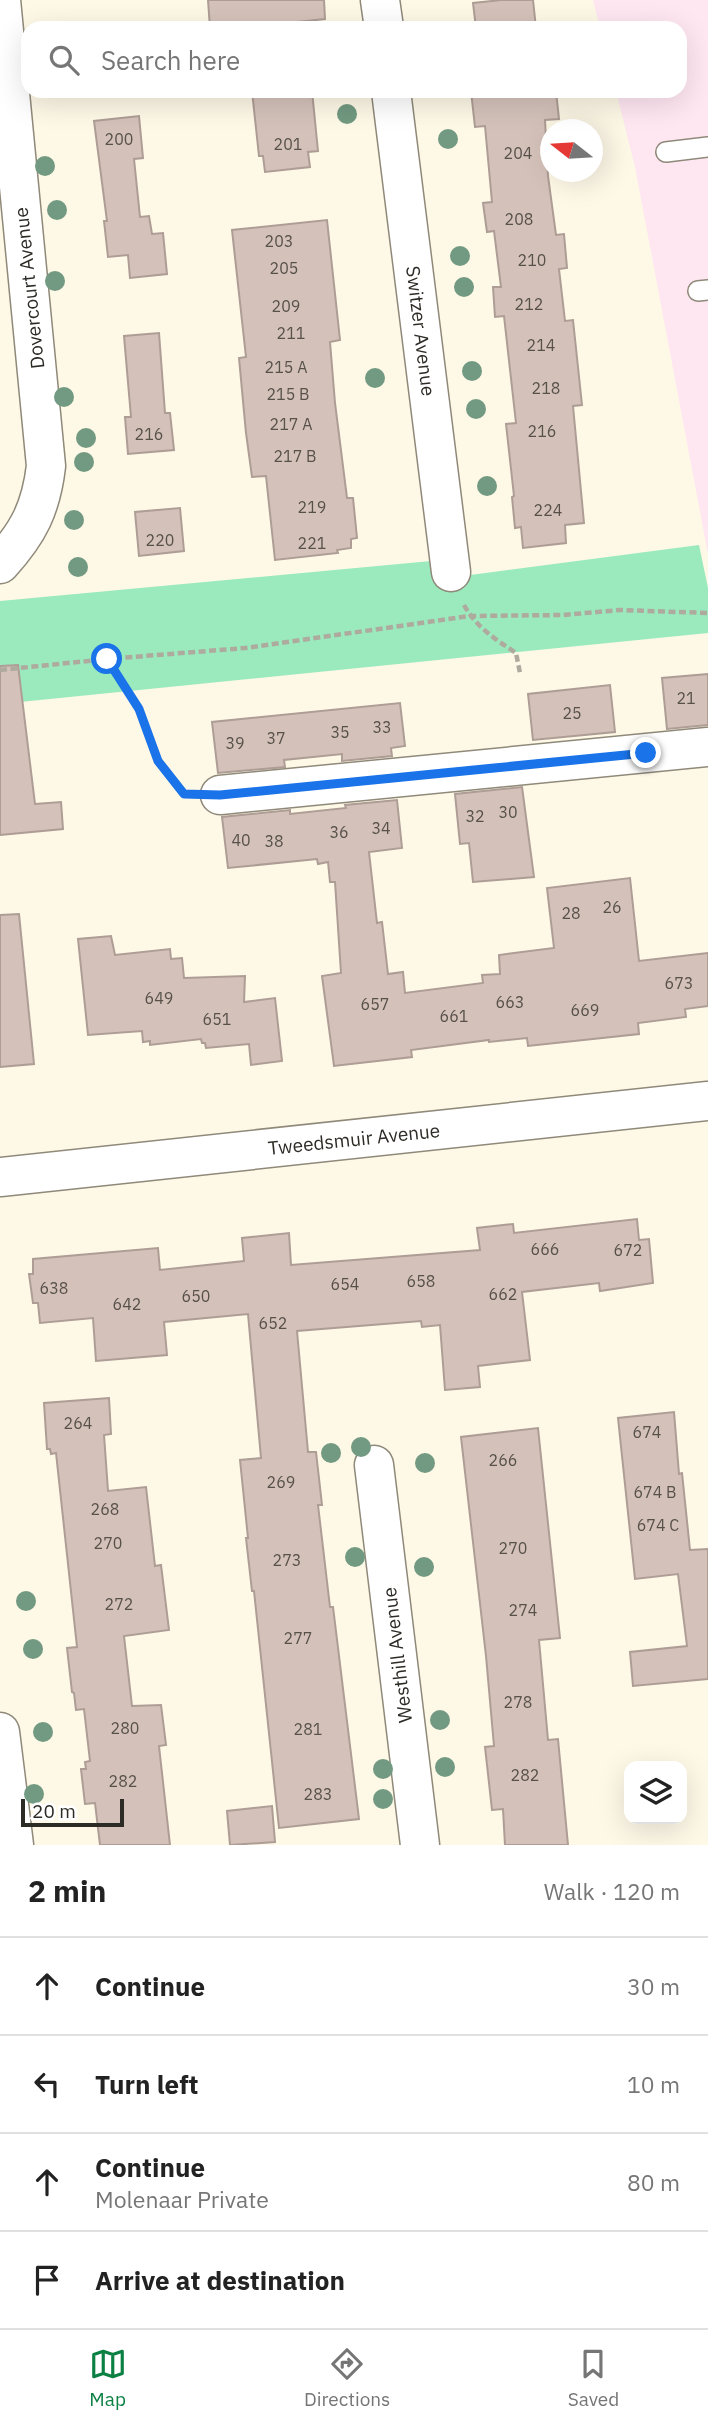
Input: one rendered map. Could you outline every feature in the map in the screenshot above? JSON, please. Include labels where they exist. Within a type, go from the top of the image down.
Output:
[{"type":"street","name":"Dovercourt Avenue","points":[[0,564],[37,511],[46,466],[1,0]]},
{"type":"street","points":[[380,0],[383,21]]},
{"type":"street","name":"Switzer Avenue","points":[[392,98],[451,572]]},
{"type":"street","points":[[220,795],[708,747]]},
{"type":"street","name":"Tweedsmuir Avenue","points":[[0,1177],[708,1101]]},
{"type":"street","name":"Westhill Avenue","points":[[374,1465],[420,1845]]},
{"type":"street","points":[[0,1732],[14,1845]]},
{"type":"lane","points":[[666,152],[708,147]]},
{"type":"path","points":[[451,572],[461,601],[470,616],[485,632],[516,653],[520,673]]},
{"type":"path","points":[[0,670],[246,648],[470,616],[563,615],[620,610],[708,612]]},
{"type":"path","points":[[107,659],[139,709],[158,761],[184,794],[220,795]]},
{"type":"shaded area","points":[[593,0],[708,0],[708,554],[635,167],[618,98],[687,98],[687,21],[598,21]]},
{"type":"green space","points":[[699,545],[708,588],[708,633],[0,704],[0,601],[431,561],[432,580]]},
{"type":"building","points":[[208,0],[324,0],[325,19],[210,21]]},
{"type":"building","points":[[533,0],[535,21],[475,21],[473,3]]},
{"type":"building","points":[[253,98],[313,98],[318,151],[308,152],[310,167],[265,172],[263,156],[259,156]]},
{"type":"building","points":[[472,98],[557,98],[559,119],[540,119],[540,182],[549,182],[556,235],[564,234],[567,268],[559,269],[565,321],[573,320],[582,405],[573,406],[584,523],[565,525],[566,543],[523,548],[521,527],[515,528],[506,424],[516,423],[504,316],[495,317],[493,287],[501,287],[494,231],[487,232],[483,203],[492,202],[485,126],[475,127]]},
{"type":"building","points":[[139,116],[143,158],[134,159],[140,217],[149,216],[152,234],[163,233],[167,274],[130,278],[128,255],[108,257],[104,221],[107,221],[94,121]]},
{"type":"building","points":[[327,220],[340,340],[330,342],[335,403],[347,498],[353,498],[357,538],[351,539],[351,548],[337,550],[338,553],[275,560],[266,476],[252,477],[246,433],[239,358],[246,357],[232,230]]},
{"type":"building","points":[[159,333],[165,413],[170,413],[174,450],[128,454],[125,417],[131,417],[124,336]]},
{"type":"building","points":[[180,508],[184,551],[139,556],[135,512]]},
{"type":"building","points":[[18,665],[35,804],[61,802],[63,829],[0,835],[0,666]]},
{"type":"building","points":[[708,674],[708,725],[667,729],[662,678]]},
{"type":"building","points":[[610,685],[615,732],[533,740],[528,694]]},
{"type":"building","points":[[400,703],[405,746],[391,748],[392,756],[342,761],[342,754],[284,760],[285,767],[218,773],[212,722]]},
{"type":"building","points":[[522,787],[534,877],[473,882],[469,843],[460,844],[455,794]]},
{"type":"building","points":[[397,800],[402,848],[369,852],[377,923],[382,922],[388,974],[403,972],[405,993],[483,983],[482,975],[500,974],[499,955],[554,948],[547,888],[630,878],[639,961],[708,953],[708,1006],[685,1009],[686,1017],[638,1023],[639,1034],[528,1046],[527,1038],[489,1040],[411,1050],[412,1057],[334,1066],[322,976],[341,973],[335,882],[330,882],[328,862],[318,864],[317,859],[228,868],[222,817],[290,810],[290,814]]},
{"type":"building","points":[[19,914],[34,1064],[0,1067],[0,915]]},
{"type":"building","points":[[111,936],[115,955],[170,949],[171,959],[182,958],[184,978],[245,976],[244,1002],[275,998],[282,1061],[251,1065],[249,1044],[206,1048],[201,1039],[150,1045],[150,1041],[143,1042],[142,1031],[88,1035],[78,939]]},
{"type":"building","points":[[637,1219],[639,1240],[649,1239],[653,1283],[600,1291],[599,1283],[522,1292],[530,1360],[478,1366],[480,1387],[445,1390],[440,1325],[422,1327],[421,1321],[297,1331],[308,1452],[316,1452],[322,1505],[318,1505],[359,1819],[279,1828],[246,1538],[240,1460],[261,1458],[248,1314],[164,1322],[167,1355],[96,1361],[93,1318],[40,1323],[38,1303],[33,1303],[29,1274],[33,1274],[33,1259],[158,1248],[160,1270],[244,1261],[242,1238],[289,1233],[291,1265],[480,1250],[477,1228],[513,1224],[514,1233]]},
{"type":"building","points":[[109,1398],[111,1434],[104,1435],[108,1491],[146,1487],[155,1566],[161,1565],[169,1630],[124,1636],[132,1706],[161,1705],[166,1745],[159,1746],[170,1845],[100,1845],[95,1803],[85,1804],[81,1769],[86,1769],[85,1762],[90,1761],[84,1709],[76,1710],[72,1692],[67,1648],[77,1647],[56,1453],[51,1454],[50,1449],[47,1449],[44,1403]]},
{"type":"building","points":[[674,1412],[679,1474],[682,1473],[690,1550],[708,1549],[708,1679],[633,1686],[630,1652],[687,1646],[678,1574],[635,1579],[618,1418]]},
{"type":"building","points":[[538,1428],[560,1638],[539,1640],[548,1740],[558,1739],[568,1845],[505,1845],[503,1809],[492,1810],[485,1747],[494,1746],[461,1437]]},
{"type":"building","points":[[272,1806],[275,1842],[230,1845],[227,1811]]},
{"type":"route","points":[[107,659],[139,709],[158,761],[184,794],[220,795],[646,753]]}]
